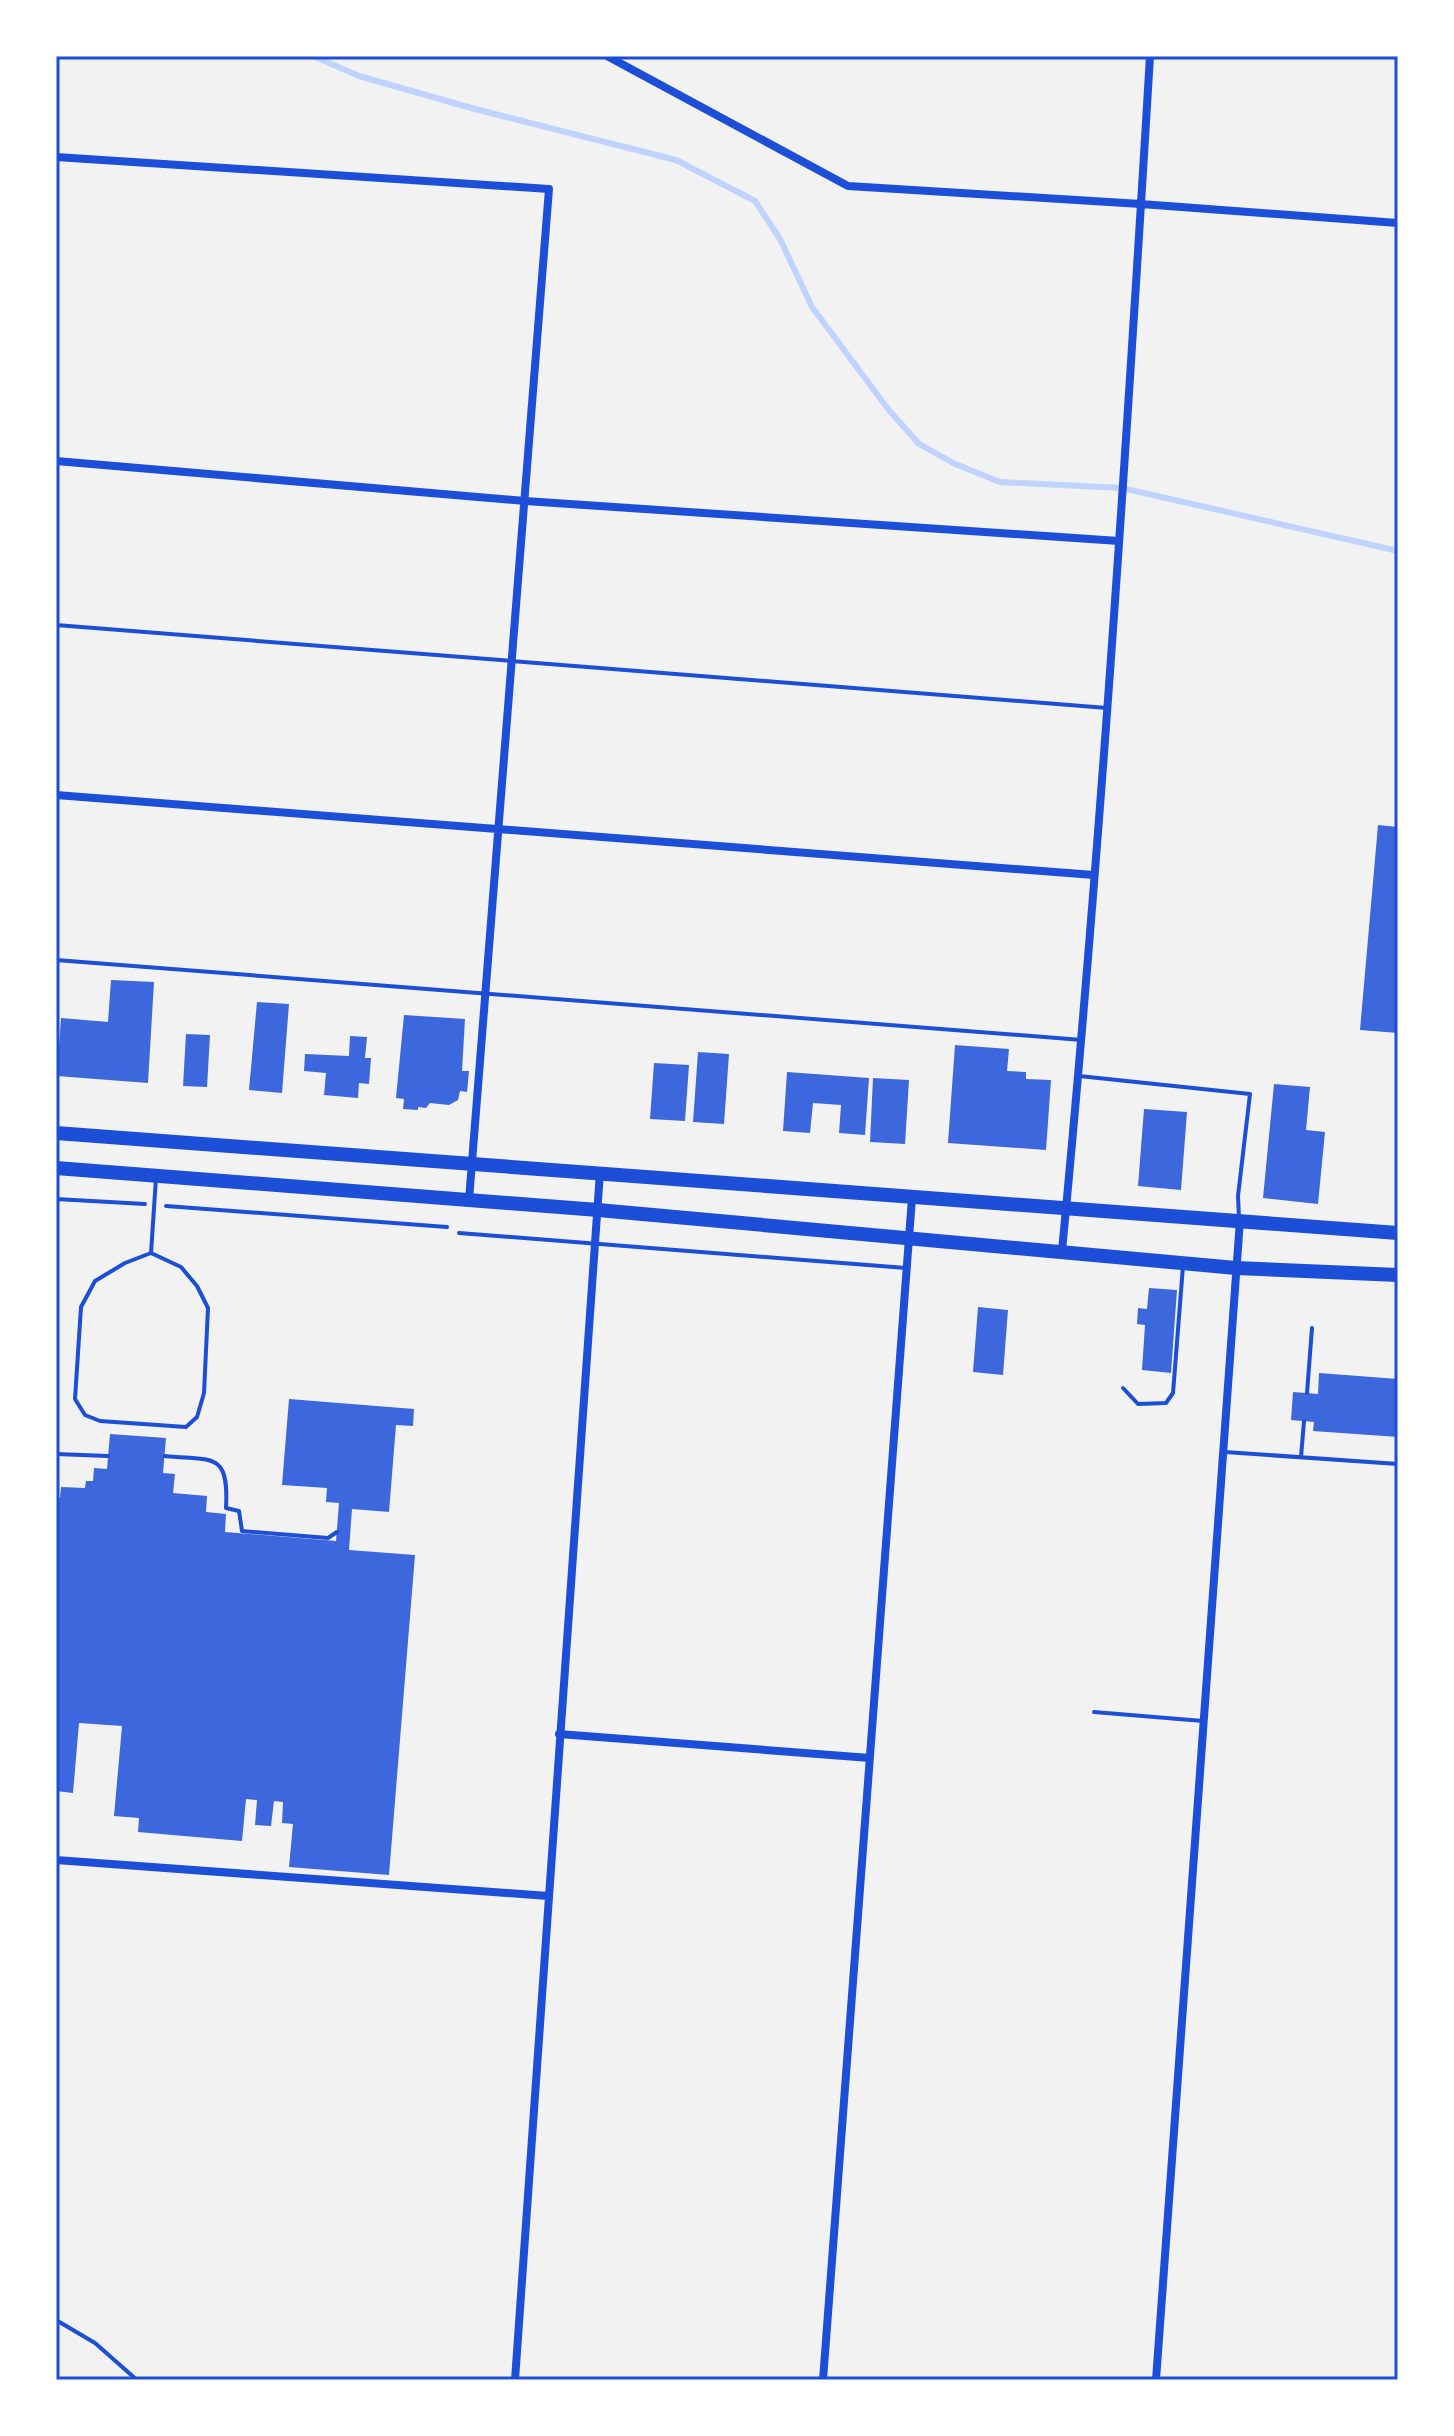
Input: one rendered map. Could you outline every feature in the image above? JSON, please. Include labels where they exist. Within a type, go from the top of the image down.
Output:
[{"type":"main road","points":[[56,1133],[1398,1233]]},
{"type":"main road","points":[[56,1168],[598,1210],[1236,1268],[1398,1275]]},
{"type":"street","points":[[607,56],[848,186],[1398,223]]},
{"type":"street","points":[[1062,1251],[1082,1040],[1125,471],[1150,56]]},
{"type":"street","points":[[56,157],[549,189],[469,1200]]},
{"type":"street","points":[[56,461],[525,501],[1119,541]]},
{"type":"street","points":[[56,795],[1094,875]]},
{"type":"street","points":[[515,2380],[600,1172]]},
{"type":"street","points":[[823,2380],[912,1198]]},
{"type":"street","points":[[1156,2380],[1240,1220]]},
{"type":"street","points":[[559,1734],[870,1758]]},
{"type":"street","points":[[56,1860],[548,1896]]},
{"type":"lane","points":[[56,625],[1107,708]]},
{"type":"lane","points":[[56,960],[1082,1040]]},
{"type":"lane","points":[[1079,1076],[1250,1094],[1238,1196],[1240,1220]]},
{"type":"lane","points":[[151,1253],[156,1176]]},
{"type":"lane","points":[[459,1233],[906,1268]]},
{"type":"lane","points":[[151,1253],[181,1267],[197,1286],[208,1308],[204,1393],[197,1417],[186,1427],[100,1421],[85,1415],[75,1399],[81,1307],[95,1281],[125,1263],[151,1253]]},
{"type":"lane","points":[[1123,1388],[1138,1404],[1166,1403],[1173,1393],[1183,1263]]},
{"type":"lane","points":[[1307,1393],[1312,1328]]},
{"type":"lane","points":[[1301,1457],[1304,1421]]},
{"type":"lane","points":[[1223,1452],[1398,1464]]},
{"type":"lane","points":[[1094,1712],[1203,1721]]},
{"type":"lane","points":[[56,2320],[95,2343],[137,2380]]},
{"type":"path","points":[[56,1199],[447,1227]]},
{"type":"path","points":[[56,1454],[108,1456]]},
{"type":"path","points":[[165,1456],[211,1460],[222,1467],[228,1481],[226,1508],[239,1511],[242,1531],[328,1538],[337,1532]]},
{"type":"building","points":[[1378,825],[1398,827],[1398,1033],[1360,1030]]},
{"type":"building","points":[[111,980],[154,982],[148,1083],[57,1076],[61,1018],[108,1022]]},
{"type":"building","points":[[257,1002],[289,1004],[282,1093],[249,1090]]},
{"type":"building","points":[[404,1015],[465,1019],[462,1071],[469,1071],[467,1092],[460,1091],[458,1100],[449,1105],[430,1103],[426,1108],[418,1107],[418,1110],[403,1109],[404,1099],[396,1098]]},
{"type":"building","points":[[186,1034],[210,1035],[207,1087],[183,1086]]},
{"type":"building","points":[[350,1036],[367,1037],[365,1058],[371,1058],[369,1084],[359,1083],[358,1098],[324,1095],[326,1073],[304,1071],[305,1054],[349,1056]]},
{"type":"building","points":[[955,1045],[1009,1049],[1007,1071],[1026,1072],[1026,1079],[1051,1080],[1046,1150],[948,1143]]},
{"type":"building","points":[[698,1052],[729,1054],[724,1124],[693,1122]]},
{"type":"building","points":[[654,1063],[689,1065],[685,1121],[650,1119]]},
{"type":"building","points":[[787,1072],[869,1078],[865,1135],[839,1133],[841,1105],[813,1103],[810,1133],[783,1131]]},
{"type":"building","points":[[873,1078],[909,1080],[905,1144],[870,1142]]},
{"type":"building","points":[[1274,1084],[1310,1087],[1306,1130],[1325,1132],[1318,1204],[1263,1198]]},
{"type":"building","points":[[1144,1109],[1187,1112],[1181,1190],[1138,1186]]},
{"type":"building","points":[[1149,1288],[1177,1290],[1171,1373],[1142,1370],[1145,1325],[1137,1324],[1138,1308],[1147,1309]]},
{"type":"building","points":[[978,1307],[1008,1310],[1003,1375],[973,1372]]},
{"type":"building","points":[[1319,1373],[1398,1379],[1398,1437],[1313,1431],[1314,1422],[1291,1420],[1293,1392],[1318,1394]]},
{"type":"building","points":[[289,1399],[414,1409],[413,1426],[396,1425],[389,1512],[352,1509],[349,1550],[415,1555],[389,1875],[289,1867],[293,1824],[282,1823],[283,1802],[274,1801],[271,1826],[255,1825],[257,1800],[246,1799],[242,1841],[138,1832],[139,1818],[114,1816],[122,1726],[79,1723],[73,1793],[56,1791],[56,1498],[60,1498],[61,1487],[85,1488],[86,1481],[93,1481],[94,1468],[107,1469],[110,1434],[166,1438],[163,1473],[175,1474],[173,1493],[207,1496],[206,1512],[226,1514],[225,1532],[336,1541],[339,1503],[326,1502],[327,1488],[282,1485]]},
{"type":"waterway","points":[[313,56],[359,76],[676,160],[755,201],[780,239],[812,307],[888,409],[919,444],[955,464],[1000,482],[1122,488],[1398,551]]}]
